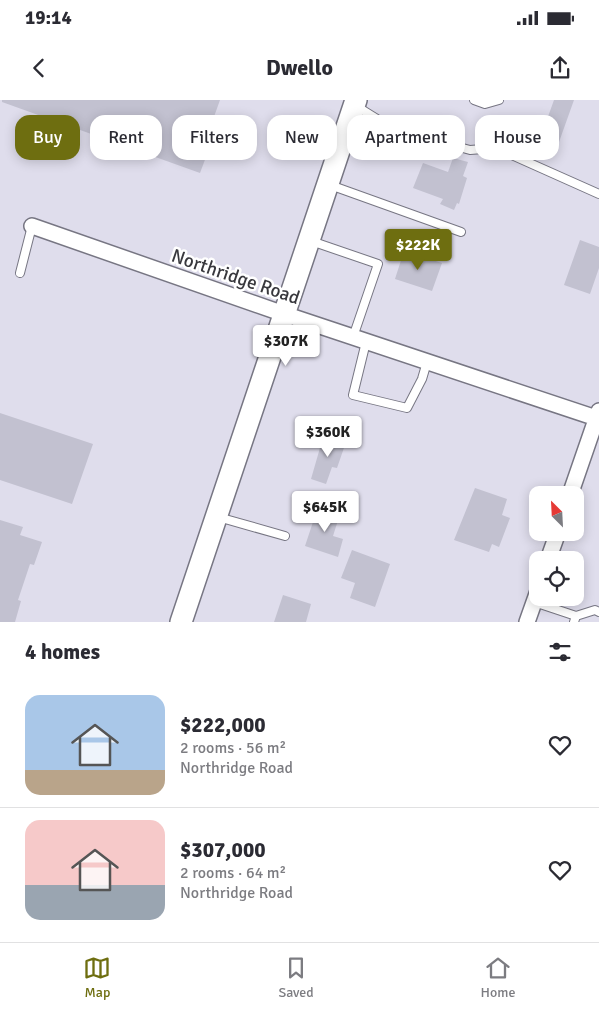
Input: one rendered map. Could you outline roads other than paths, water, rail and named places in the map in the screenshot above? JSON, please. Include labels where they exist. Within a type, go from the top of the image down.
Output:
[{"type":"main road","points":[[181,622],[355,102]]},
{"type":"street","name":"Northridge Road","points":[[32,226],[284,314],[598,416]]},
{"type":"street","points":[[573,486],[598,416]]},
{"type":"street","points":[[527,622],[533,606]]},
{"type":"lane","points":[[474,100],[485,104],[499,100]]},
{"type":"lane","points":[[355,102],[392,129],[470,150],[496,148],[599,194]]},
{"type":"lane","points":[[328,184],[461,232]]},
{"type":"lane","points":[[20,272],[32,226]]},
{"type":"lane","points":[[309,241],[378,264],[360,339],[353,395],[407,408],[422,379],[427,362]]},
{"type":"lane","points":[[216,516],[285,536]]},
{"type":"lane","points":[[553,606],[575,619],[595,610],[599,612]]}]
